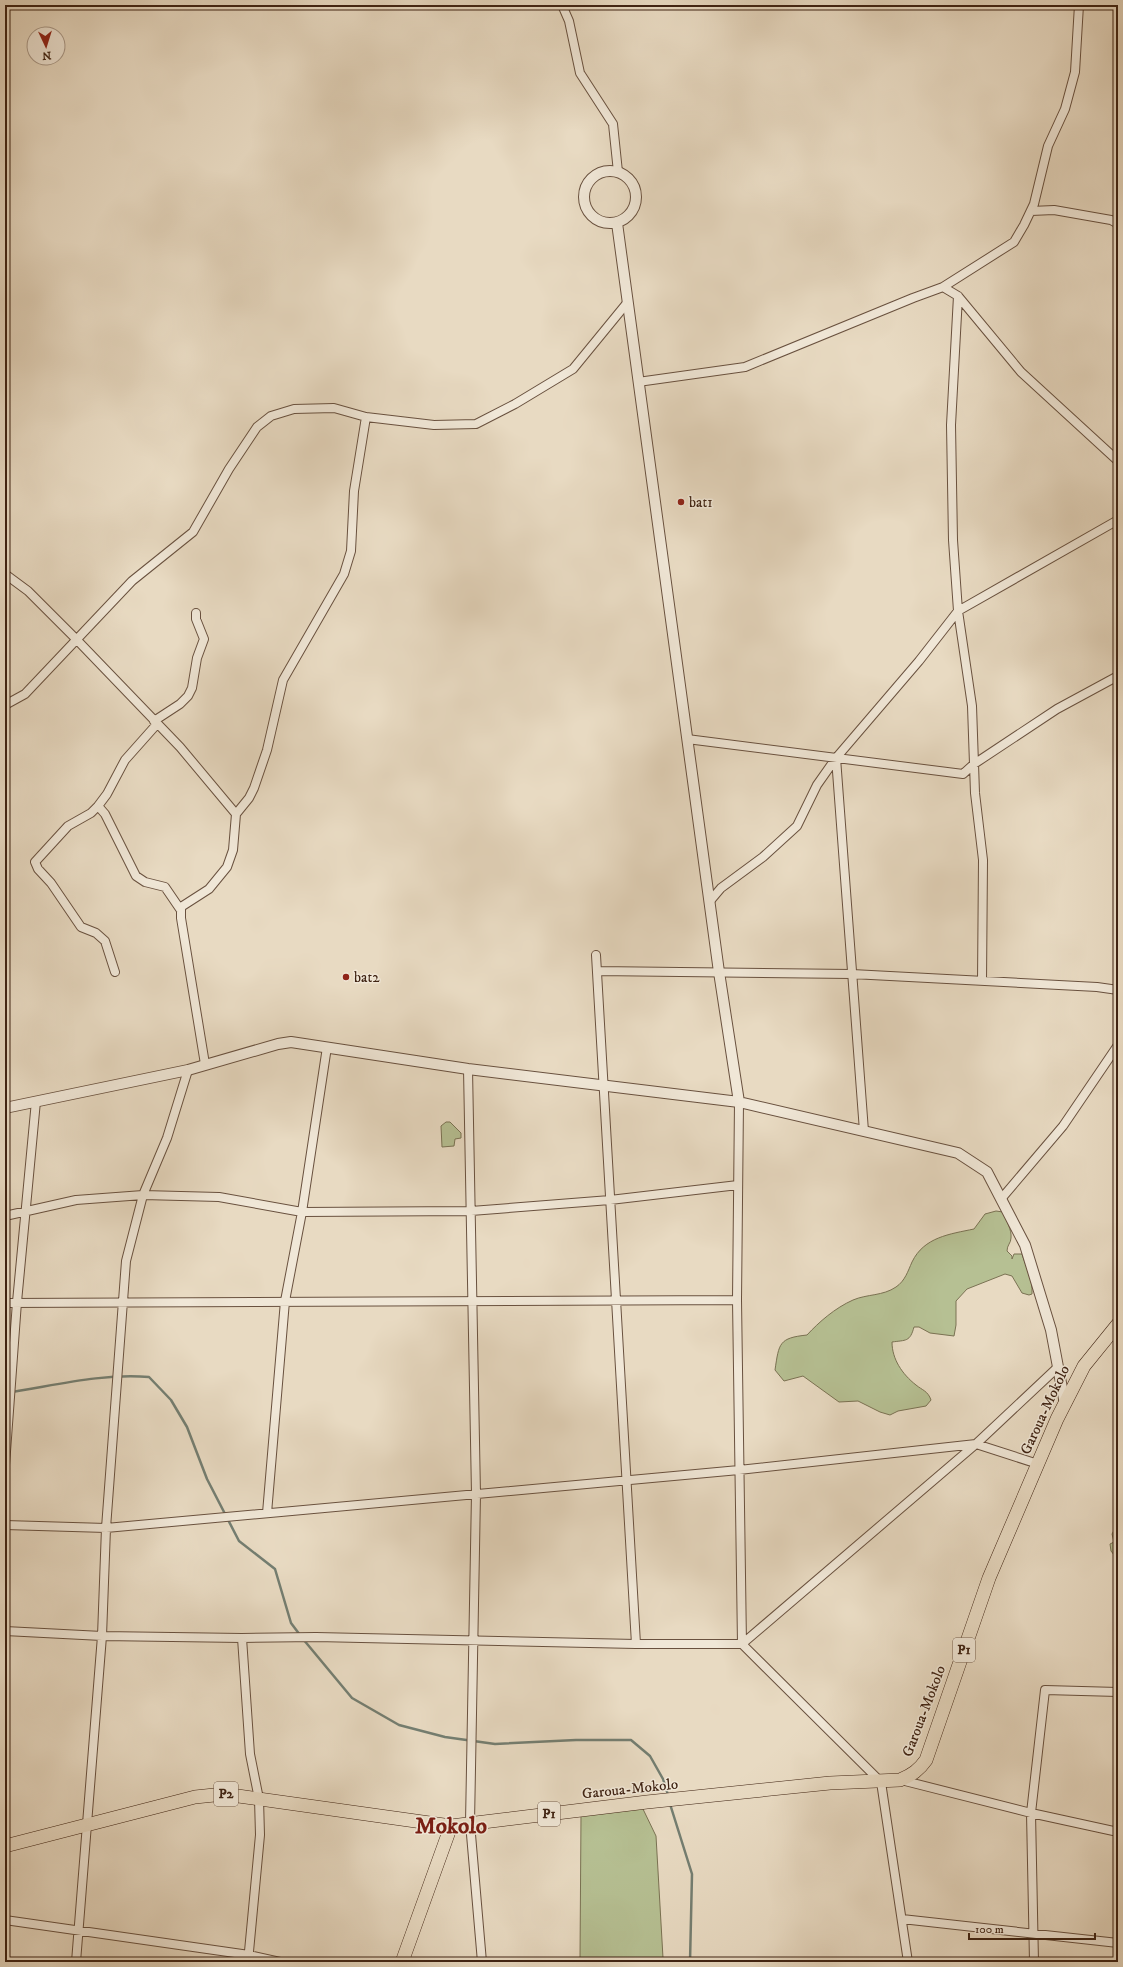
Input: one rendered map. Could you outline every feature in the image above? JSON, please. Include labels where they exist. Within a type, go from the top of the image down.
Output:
[{"type":"main road","name":"Garoua-Mokolo","points":[[451,1826],[647,1802],[830,1783],[900,1780],[911,1776],[919,1770],[926,1760],[989,1578],[1038,1464],[1084,1366],[1118,1324]]},
{"type":"main road","name":"P2","points":[[5,1846],[87,1824],[209,1795],[224,1794],[451,1826]]},
{"type":"main road","points":[[402,1962],[451,1826]]},
{"type":"street","points":[[562,5],[569,21],[580,73],[613,124],[618,172]]},
{"type":"street","points":[[638,382],[745,367],[943,287],[1014,242],[1031,211],[1048,146],[1065,109],[1075,72],[1079,5]]},
{"type":"street","points":[[608,170],[618,172],[628,177],[634,185],[637,195],[635,205],[630,214],[616,223],[601,222],[592,217],[586,209],[583,199],[584,188],[590,179],[598,173],[608,170]]},
{"type":"street","points":[[1031,211],[1054,210],[1111,220],[1118,224]]},
{"type":"street","points":[[616,223],[719,972],[739,1102],[737,1300],[742,1644],[881,1782],[908,1962]]},
{"type":"street","points":[[943,287],[958,296],[1021,372],[1118,461]]},
{"type":"street","points":[[958,296],[951,425],[954,540],[958,611],[972,706],[975,793],[983,860],[982,981]]},
{"type":"street","points":[[5,705],[25,694],[132,581],[193,532],[229,469],[257,427],[263,421],[280,412],[314,408],[334,408],[366,417],[434,425],[476,424],[515,404],[573,369],[628,302]]},
{"type":"street","points":[[180,909],[182,905],[209,889],[227,867],[233,850],[236,814],[249,798],[254,788],[267,750],[286,675],[299,655],[344,574],[351,550],[354,491],[366,417]]},
{"type":"street","points":[[710,901],[721,888],[763,857],[797,826],[817,785],[836,758],[919,661],[958,611],[1118,520]]},
{"type":"street","points":[[5,574],[28,591],[156,722],[200,770],[236,814]]},
{"type":"street","points":[[115,972],[105,941],[96,934],[81,927],[51,883],[38,869],[36,862],[68,826],[91,813],[98,806],[107,794],[125,760],[156,722],[188,696],[192,688],[197,658],[204,640],[196,619],[196,613]]},
{"type":"street","points":[[687,738],[766,747],[836,758],[963,774],[974,764],[1057,710],[1118,676]]},
{"type":"street","points":[[836,758],[864,1131]]},
{"type":"street","points":[[98,806],[105,814],[136,876],[145,882],[165,887],[180,909],[205,1064]]},
{"type":"street","points":[[596,956],[636,1644]]},
{"type":"street","points":[[597,971],[852,974],[1118,990]]},
{"type":"street","points":[[5,1108],[188,1070],[283,1042],[327,1046],[468,1069],[739,1102],[958,1153],[987,1172],[1024,1244],[1051,1330],[1065,1404]]},
{"type":"street","points":[[1001,1199],[1064,1126],[1118,1045]]},
{"type":"street","points":[[267,1513],[285,1301],[302,1212],[327,1046]]},
{"type":"street","points":[[468,1069],[476,1494],[470,1823],[482,1962]]},
{"type":"street","points":[[76,1962],[102,1636],[106,1528],[118,1388],[122,1301],[130,1244],[143,1195],[167,1138],[188,1070]]},
{"type":"street","points":[[5,1465],[10,1384],[36,1101]]},
{"type":"street","points":[[5,1216],[76,1200],[143,1195],[219,1197],[302,1212],[471,1211],[610,1200],[738,1185]]},
{"type":"street","points":[[5,1303],[122,1301],[737,1300]]},
{"type":"street","points":[[5,1631],[102,1636],[242,1638],[316,1637],[636,1644],[742,1644],[976,1444],[1058,1367]]},
{"type":"street","points":[[5,1525],[106,1528],[739,1470],[976,1444],[1038,1464]]},
{"type":"street","points":[[242,1638],[250,1754],[258,1799],[260,1835],[258,1872],[249,1958]]},
{"type":"street","points":[[1034,1962],[1031,1813],[1045,1690],[1118,1692]]},
{"type":"street","points":[[900,1780],[1031,1813],[1118,1832]]},
{"type":"street","points":[[902,1919],[1118,1943]]},
{"type":"street","points":[[5,1920],[280,1962]]},
{"type":"green space","points":[[446,1122],[450,1122],[461,1133],[461,1138],[455,1139],[454,1146],[442,1147],[441,1126]]},
{"type":"green space","points":[[996,1211],[1003,1212],[1010,1228],[1011,1240],[1007,1251],[1012,1256],[1012,1259],[1014,1254],[1022,1254],[1030,1279],[1032,1294],[1029,1295],[1022,1293],[1012,1276],[1005,1274],[967,1289],[956,1301],[956,1325],[954,1336],[930,1333],[919,1327],[914,1327],[909,1338],[892,1342],[892,1348],[896,1360],[902,1371],[911,1381],[930,1397],[931,1400],[926,1406],[898,1411],[890,1415],[880,1412],[858,1401],[839,1402],[803,1376],[784,1381],[775,1370],[780,1348],[786,1340],[807,1335],[828,1316],[853,1300],[886,1292],[896,1287],[904,1279],[912,1262],[923,1247],[938,1238],[974,1229],[985,1214]]},
{"type":"green space","points":[[1118,1523],[1118,1560],[1111,1551],[1110,1544],[1114,1542],[1112,1534]]},
{"type":"green space","points":[[642,1807],[656,1836],[663,1958],[580,1958],[581,1815]]},
{"type":"waterway","points":[[5,1393],[95,1378],[131,1376],[149,1377],[171,1400],[187,1427],[207,1479],[239,1541],[275,1569],[291,1623],[300,1635]]},
{"type":"waterway","points":[[303,1639],[352,1698],[399,1725],[445,1737],[495,1744],[576,1740],[631,1740],[650,1756],[663,1779],[668,1795]]},
{"type":"waterway","points":[[670,1804],[692,1874],[690,1962]]},
{"type":"place","name":"bat1","points":[[681,502]]},
{"type":"place","name":"bat2","points":[[346,977]]},
{"type":"district","name":"Mokolo","points":[[451,1826]]}]
